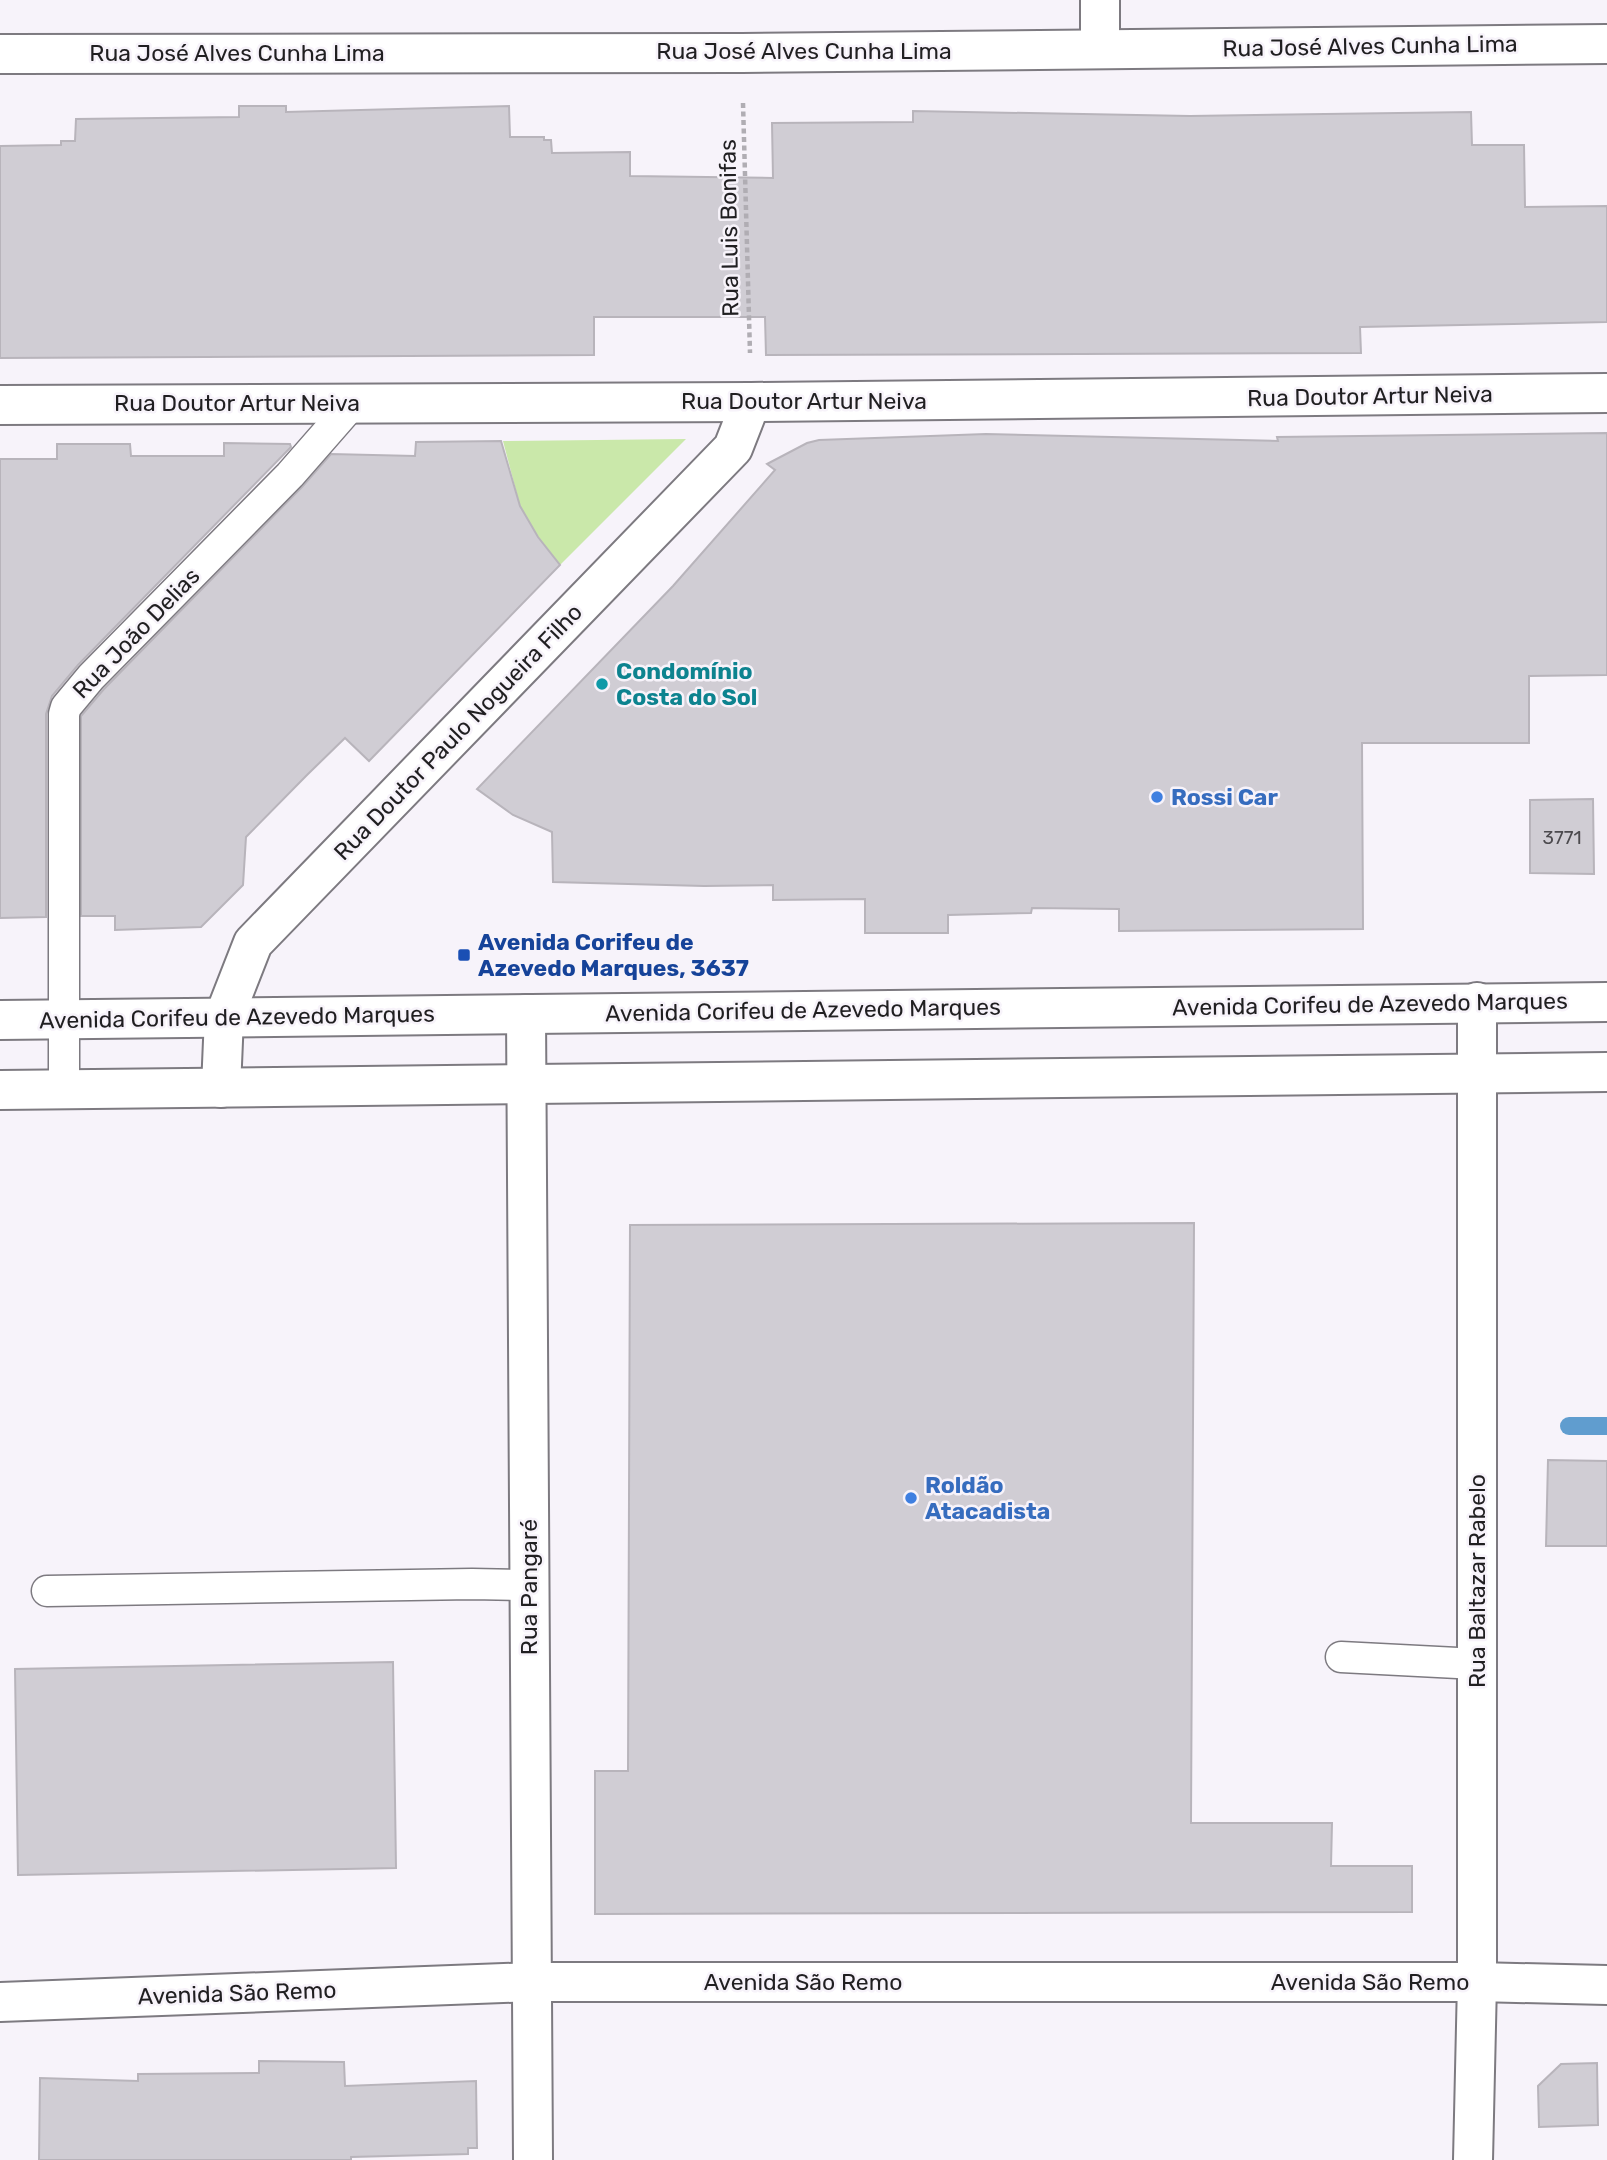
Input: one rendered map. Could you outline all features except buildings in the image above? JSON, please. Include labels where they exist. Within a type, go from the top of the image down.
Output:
[{"type":"street","points":[[1100,0],[1100,49]]},
{"type":"street","name":"Rua José Alves Cunha Lima","points":[[0,54],[742,53],[1607,44]]},
{"type":"street","name":"Rua Doutor Artur Neiva","points":[[0,405],[751,402],[1607,394]]},
{"type":"street","name":"Rua Doutor Paulo Nogueira Filho","points":[[221,1088],[224,1017],[253,943],[733,448],[751,402]]},
{"type":"street","name":"Rua Baltazar Rabelo","points":[[1473,2160],[1476,1982],[1478,1002]]},
{"type":"street","name":"Avenida Corifeu de Azevedo Marques","points":[[0,1020],[1607,1002]]},
{"type":"street","name":"Rua Pangaré","points":[[526,1014],[533,2160]]},
{"type":"street","points":[[0,1090],[1607,1072]]},
{"type":"street","name":"Avenida São Remo","points":[[0,2002],[531,1982],[1607,1984]]},
{"type":"lane","name":"Rua João Delias","points":[[64,1090],[66,707],[91,677],[290,475],[354,402]]},
{"type":"lane","points":[[47,1591],[529,1585]]},
{"type":"lane","points":[[1341,1657],[1477,1664]]},
{"type":"path","name":"Rua Luis Bonifas","points":[[742,53],[751,402]]},
{"type":"green space","points":[[686,439],[560,565],[538,537],[520,506],[503,441]]},
{"type":"waterway","points":[[1569,1426],[1607,1426]]},
{"type":"place","name":"Condomínio Costa do Sol","points":[[602,684]]},
{"type":"place","name":"Rossi Car","points":[[1157,797]]},
{"type":"place","name":"Avenida Corifeu de Azevedo Marques, 3637","points":[[464,955]]},
{"type":"place","name":"Roldão Atacadista","points":[[911,1498]]}]
